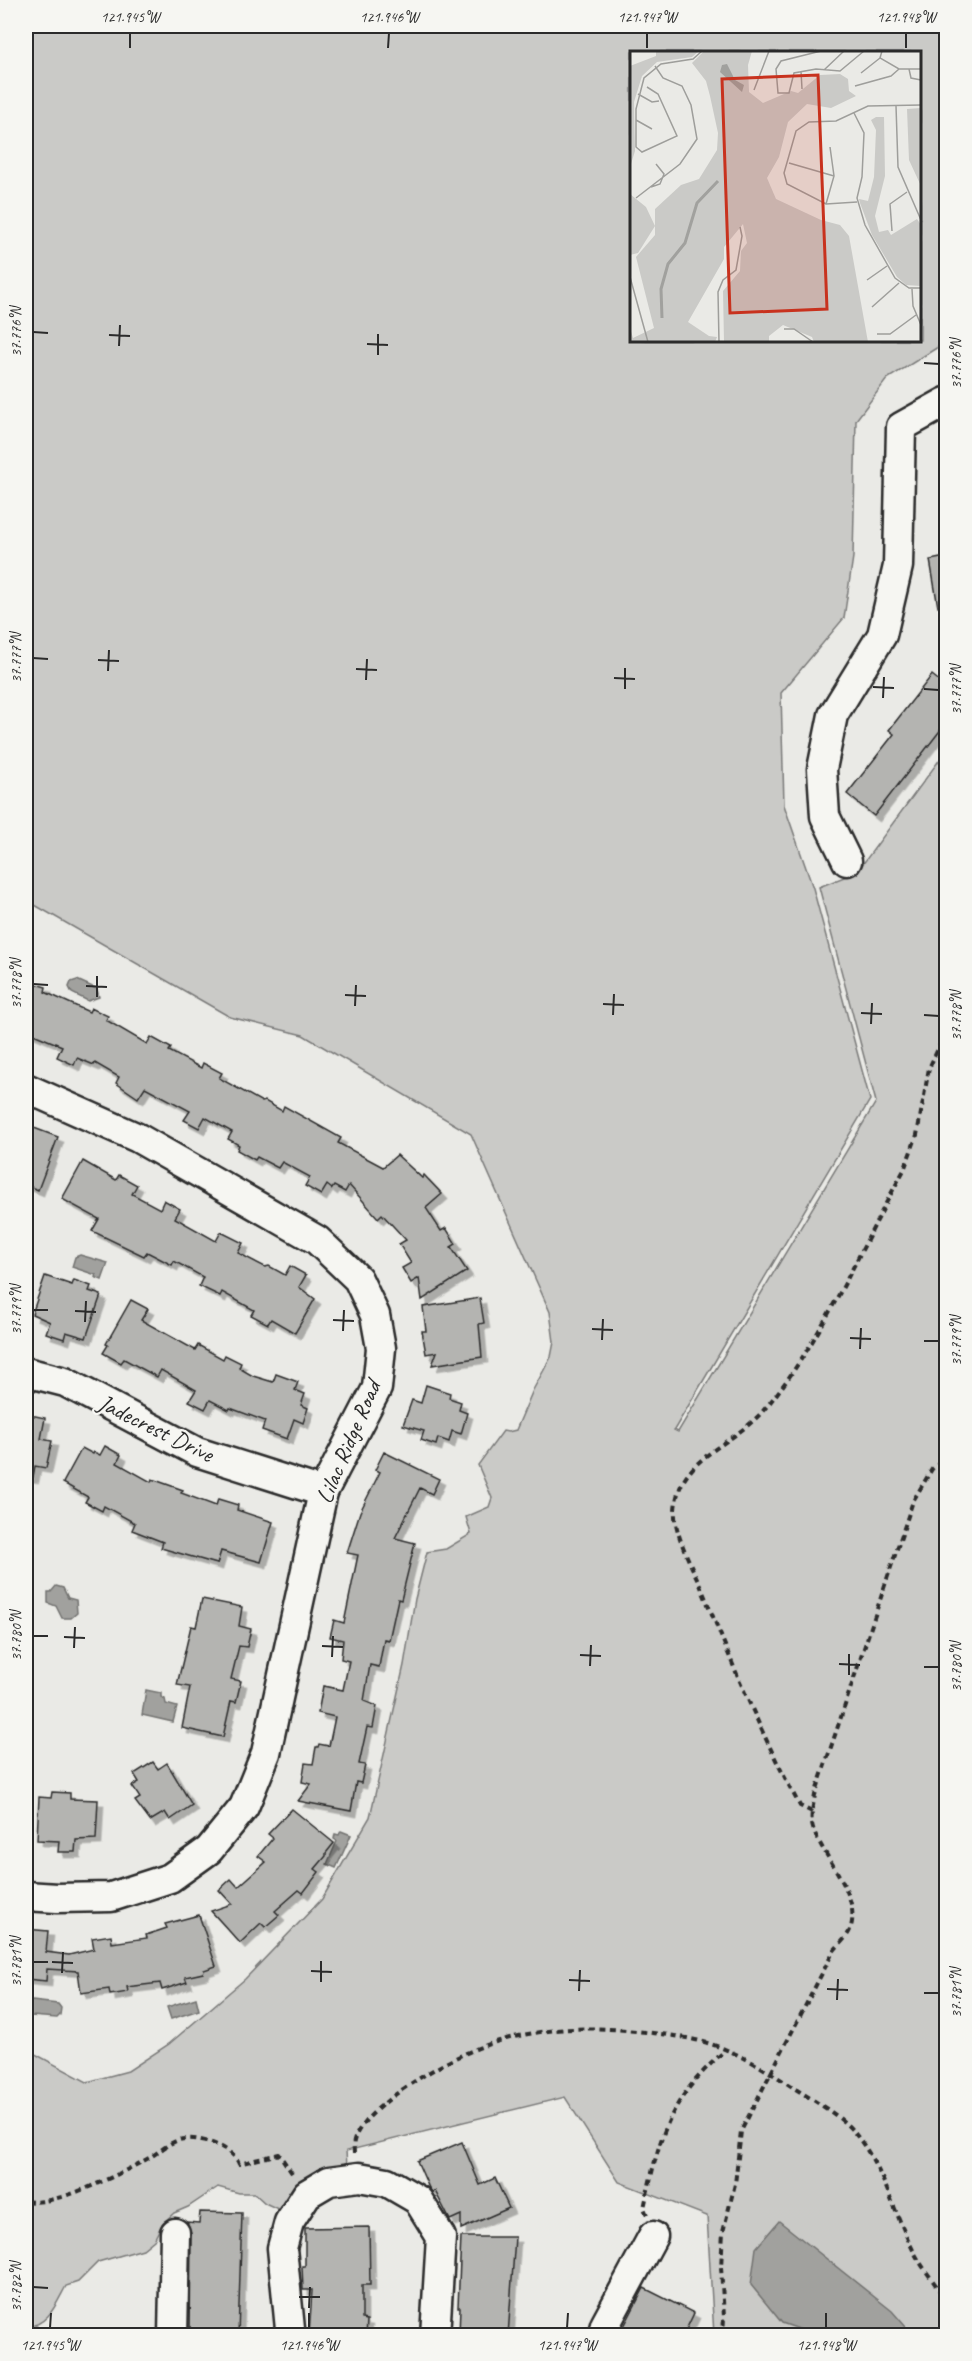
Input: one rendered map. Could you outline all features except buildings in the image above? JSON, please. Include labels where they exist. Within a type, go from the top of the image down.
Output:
[{"type":"street","points":[[847,861],[825,816],[822,769],[833,715],[882,635],[885,624],[898,566],[901,427],[946,402]]},
{"type":"street","name":"Lilac Ridge Road","points":[[26,1088],[138,1138],[317,1240],[358,1279],[375,1315],[381,1348],[377,1388],[323,1492],[266,1753],[244,1807],[209,1850],[171,1878],[111,1897],[26,1896]]},
{"type":"street","name":"Jadecrest Drive","points":[[26,1372],[65,1382],[197,1452],[323,1492]]},
{"type":"street","points":[[287,2336],[290,2329],[282,2248],[289,2222],[307,2194],[329,2181],[359,2177],[387,2182],[418,2200],[441,2237],[435,2336]]},
{"type":"street","points":[[173,2336],[175,2233]]},
{"type":"street","points":[[602,2336],[605,2325],[653,2236]]},
{"type":"path","points":[[812,1812],[800,1806],[741,1685],[681,1538],[674,1511],[684,1476],[761,1413],[795,1370],[904,1170],[917,1135],[929,1068],[946,1032]]},
{"type":"path","points":[[723,2336],[721,2267],[723,2232],[735,2184],[741,2131],[833,1952],[850,1931],[853,1914],[847,1894],[814,1830],[812,1812],[828,1754],[913,1501],[932,1469],[946,1458]]},
{"type":"path","points":[[359,2177],[354,2160],[354,2141],[362,2127],[384,2103],[422,2076],[466,2052],[513,2037],[562,2028],[630,2030],[682,2037],[726,2050],[771,2073],[852,2130],[876,2163],[914,2253],[946,2300]]},
{"type":"path","points":[[653,2236],[644,2208],[654,2160],[664,2129],[678,2100],[708,2065],[726,2050]]},
{"type":"path","points":[[26,2200],[34,2202],[50,2200],[89,2187],[147,2159],[179,2140],[213,2142],[237,2158],[239,2164],[279,2154],[307,2194]]},
{"type":"shaded area","points":[[26,26],[946,26],[946,342],[887,379],[856,420],[853,557],[844,618],[781,693],[784,805],[813,888],[870,1100],[674,1430],[678,1432],[876,1102],[819,887],[857,872],[946,751],[946,2335],[714,2335],[707,2216],[619,2182],[565,2097],[346,2151],[347,2166],[280,2210],[265,2203],[254,2193],[239,2193],[218,2187],[188,2207],[174,2213],[162,2224],[154,2240],[143,2249],[98,2262],[78,2282],[66,2286],[46,2318],[26,2327],[26,2049],[87,2082],[128,2071],[169,2044],[245,1979],[322,1899],[370,1817],[404,1665],[415,1599],[427,1552],[446,1549],[471,1534],[466,1517],[489,1507],[492,1498],[478,1465],[503,1431],[516,1430],[533,1390],[551,1357],[554,1342],[550,1312],[471,1134],[303,1035],[230,1017],[26,900]]},
{"type":"shaded area","points":[[77,980],[97,989],[99,997],[88,1001],[72,993],[69,987],[71,982]]},
{"type":"shaded area","points":[[80,1255],[108,1263],[102,1280],[95,1277],[96,1275],[72,1267],[75,1257]]},
{"type":"shaded area","points":[[56,1586],[63,1588],[68,1598],[76,1600],[77,1613],[71,1618],[62,1618],[56,1606],[48,1603],[48,1592]]},
{"type":"shaded area","points":[[146,1690],[161,1693],[166,1704],[177,1707],[173,1722],[142,1715]]},
{"type":"shaded area","points":[[341,1831],[351,1835],[336,1868],[327,1864],[337,1841],[334,1839],[335,1834],[339,1835]]},
{"type":"shaded area","points":[[196,1998],[199,2010],[171,2019],[167,2007]]},
{"type":"shaded area","points":[[32,2001],[58,2004],[61,2008],[60,2015],[57,2018],[31,2016],[29,2004]]},
{"type":"shaded area","points":[[779,2221],[892,2311],[913,2335],[816,2335],[782,2323],[751,2285],[756,2248]]}]
